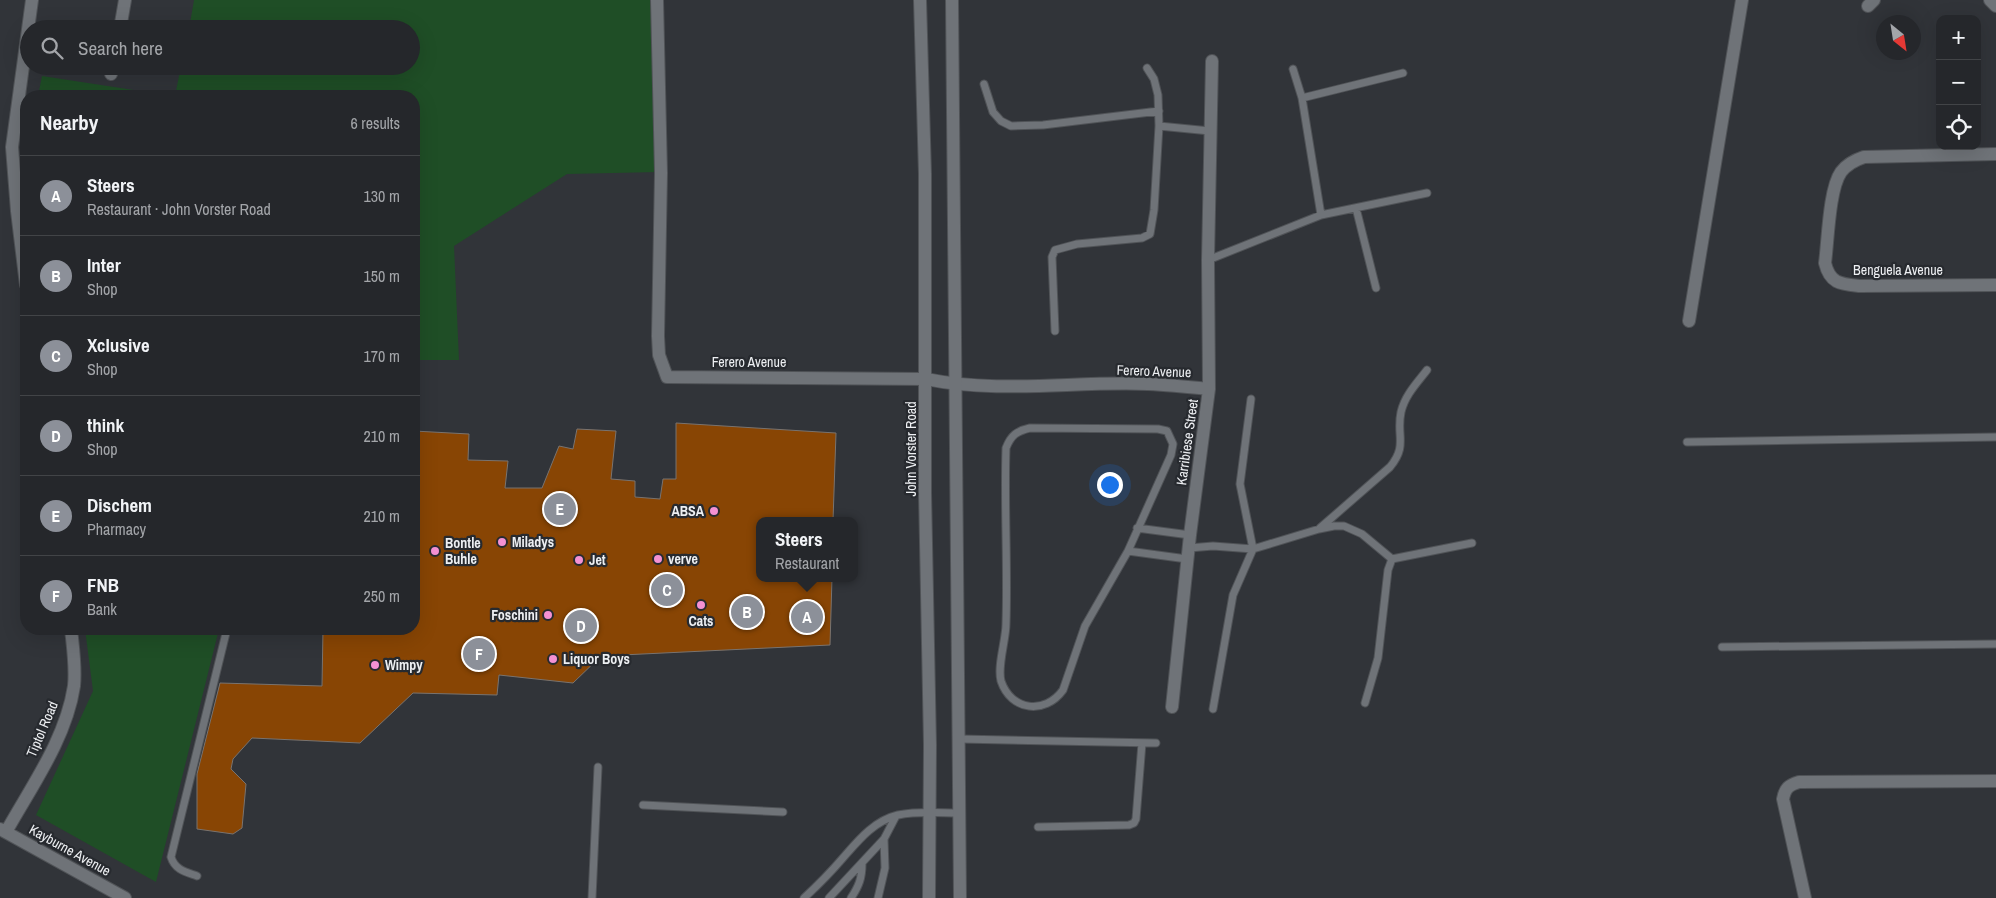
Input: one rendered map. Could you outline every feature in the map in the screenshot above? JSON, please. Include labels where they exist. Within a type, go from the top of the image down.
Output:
[{"type":"street","points":[[28,20],[32,0]]},
{"type":"street","points":[[122,20],[125,0]]},
{"type":"street","name":"Ferero Avenue","points":[[657,0],[660,173],[658,336],[659,355],[667,377],[926,379],[956,385],[1147,384],[1209,389]]},
{"type":"street","name":"John Vorster Road","points":[[920,0],[925,174],[925,492],[930,745],[929,898]]},
{"type":"street","points":[[952,0],[960,898]]},
{"type":"street","points":[[1688,321],[1742,0]]},
{"type":"street","points":[[1990,0],[1996,6]]},
{"type":"street","name":"Karribiese Street","points":[[1172,706],[1188,548],[1209,389],[1208,260],[1212,61]]},
{"type":"street","points":[[20,68],[6,147],[20,236]]},
{"type":"street","name":"Benguela Avenue","points":[[1996,154],[1864,157],[1847,166],[1841,172],[1834,192],[1825,263],[1827,272],[1834,280],[1842,284],[1860,286],[1996,285]]},
{"type":"street","name":"Tiptol Road","points":[[3,830],[54,745],[71,700],[74,671],[71,635]]},
{"type":"street","points":[[1805,898],[1783,798],[1784,791],[1790,785],[1799,782],[1996,780]]},
{"type":"street","name":"Kayburne Avenue","points":[[3,830],[125,898]]},
{"type":"lane","points":[[1054,331],[1052,257],[1055,250],[1077,244],[1142,238],[1150,234],[1154,210],[1159,111],[1154,79],[1147,68]]},
{"type":"lane","points":[[1293,69],[1302,98],[1321,215]]},
{"type":"lane","points":[[1302,98],[1403,73]]},
{"type":"lane","points":[[984,84],[993,112],[1001,121],[1011,126],[1159,111]]},
{"type":"lane","points":[[1159,126],[1210,130]]},
{"type":"lane","points":[[1208,260],[1321,215],[1427,193]]},
{"type":"lane","points":[[1356,208],[1376,288]]},
{"type":"lane","points":[[1319,529],[1398,458],[1403,404],[1408,394],[1427,370]]},
{"type":"lane","points":[[1213,709],[1233,595],[1253,550],[1240,484],[1251,399]]},
{"type":"lane","points":[[1030,428],[1158,428],[1167,431],[1173,444],[1171,455],[1128,551],[1086,626],[1063,690],[1056,699],[1047,705],[1034,707],[1022,705],[1012,698],[1001,680],[1006,625],[1006,448],[1011,437],[1020,430],[1030,428]]},
{"type":"lane","points":[[1687,442],[1996,437]]},
{"type":"lane","points":[[1128,551],[1213,546],[1253,550],[1319,529],[1344,526],[1362,534],[1392,559]]},
{"type":"lane","points":[[1137,528],[1188,548]]},
{"type":"lane","points":[[1392,559],[1472,543]]},
{"type":"lane","points":[[1365,703],[1378,658],[1388,570],[1392,559]]},
{"type":"lane","points":[[197,876],[178,869],[173,864],[171,857],[226,635]]},
{"type":"lane","points":[[1722,647],[1996,644]]},
{"type":"lane","points":[[960,739],[1156,743]]},
{"type":"lane","points":[[1038,827],[1129,824],[1134,822],[1136,819],[1142,743]]},
{"type":"lane","points":[[592,898],[598,767]]},
{"type":"lane","points":[[643,805],[783,812]]},
{"type":"lane","points":[[804,898],[870,828],[897,815],[959,813]]},
{"type":"lane","points":[[829,898],[884,839],[897,815]]},
{"type":"lane","points":[[878,898],[885,868],[884,839]]},
{"type":"lane","points":[[851,898],[858,888],[862,877],[862,864]]},
{"type":"green space","points":[[194,0],[656,0],[659,172],[567,174],[454,246],[459,360],[420,360],[420,90],[176,90],[179,75],[420,75],[420,20],[191,20]]},
{"type":"green space","points":[[42,76],[134,90],[39,90]]},
{"type":"green space","points":[[86,635],[218,635],[156,882],[36,815],[93,691]]},
{"type":"building","points":[[676,423],[836,433],[833,517],[756,517],[756,582],[832,582],[830,645],[601,656],[573,683],[499,675],[497,695],[413,693],[360,743],[252,738],[233,759],[231,769],[246,784],[242,828],[233,834],[197,829],[197,774],[220,683],[322,686],[323,635],[420,635],[420,431],[469,434],[468,460],[508,461],[505,488],[542,488],[559,446],[573,449],[577,429],[616,431],[611,479],[635,481],[635,497],[660,499],[663,479],[676,479]]},
{"type":"place","name":"Dischem","points":[[560,509]]},
{"type":"place","name":"ABSA","points":[[714,511]]},
{"type":"place","name":"Miladys","points":[[502,542]]},
{"type":"place","name":"Bontle Buhle","points":[[435,551]]},
{"type":"place","name":"verve","points":[[658,559]]},
{"type":"place","name":"Jet","points":[[579,560]]},
{"type":"place","name":"Xclusive","points":[[667,590]]},
{"type":"place","name":"Cats","points":[[701,605]]},
{"type":"place","name":"Inter","points":[[747,612]]},
{"type":"place","name":"Foschini","points":[[548,615]]},
{"type":"place","name":"Steers","points":[[807,617]]},
{"type":"place","name":"think","points":[[581,626]]},
{"type":"place","name":"FNB","points":[[479,654]]},
{"type":"place","name":"Liquor Boys","points":[[553,659]]},
{"type":"place","name":"Wimpy","points":[[375,665]]}]
